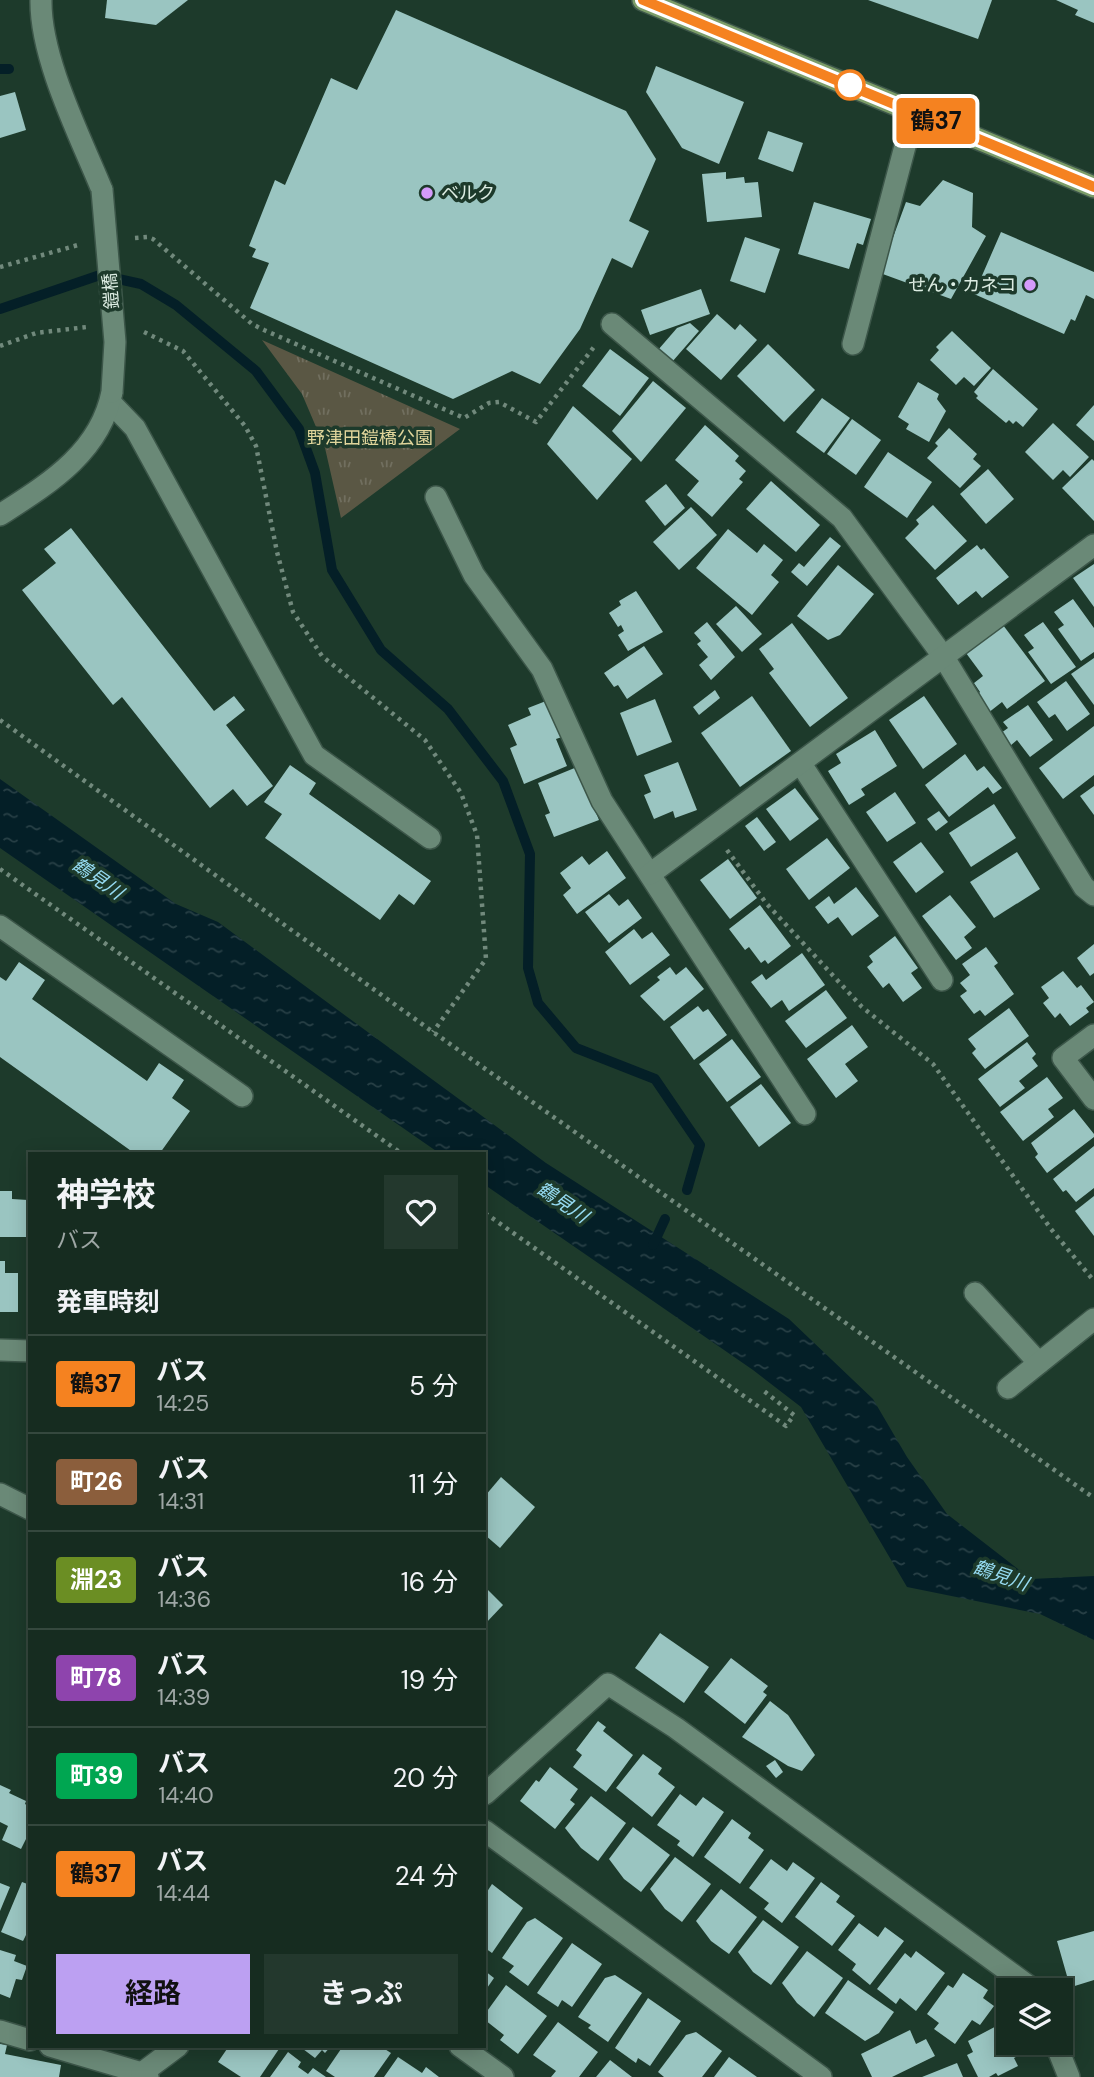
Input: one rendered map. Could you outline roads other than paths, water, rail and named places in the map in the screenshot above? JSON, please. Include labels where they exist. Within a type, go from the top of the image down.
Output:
[{"type":"main road","points":[[649,1],[1094,187]]},
{"type":"street","name":"鎧橋","points":[[41,0],[47,44],[59,82],[102,190],[115,342],[111,397]]},
{"type":"street","points":[[853,344],[914,112]]},
{"type":"street","points":[[612,324],[842,518],[943,656],[1084,887],[1094,895]]},
{"type":"street","points":[[0,515],[46,485],[80,456],[96,433],[111,397],[135,428],[314,755],[430,838]]},
{"type":"street","points":[[436,497],[474,575],[542,669],[602,801],[805,1114]]},
{"type":"street","points":[[650,874],[1094,545]]},
{"type":"street","points":[[801,764],[942,980]]},
{"type":"street","points":[[0,926],[242,1096]]},
{"type":"street","points":[[1094,1035],[1063,1058],[1094,1099]]},
{"type":"street","points":[[975,1293],[1038,1363]]},
{"type":"street","points":[[1009,1388],[1094,1319]]},
{"type":"street","points":[[0,1350],[28,1351]]},
{"type":"street","points":[[0,1494],[28,1508]]},
{"type":"street","points":[[486,1793],[608,1684],[676,1728],[1018,1978]]},
{"type":"street","points":[[486,1832],[821,2077]]},
{"type":"street","points":[[0,2031],[28,2039]]},
{"type":"street","points":[[57,2048],[145,2075],[176,2048]]},
{"type":"street","points":[[463,2048],[503,2077]]},
{"type":"street","points":[[1060,2055],[1069,2077]]},
{"type":"water","name":"鶴見川","points":[[0,779],[176,904],[218,922],[546,1163],[789,1319],[873,1399],[907,1457],[947,1514],[1031,1579],[1094,1576],[1094,1640],[1040,1614],[907,1587],[801,1407],[753,1370],[486,1186],[486,1152],[438,1152],[0,848]]},
{"type":"waterway","points":[[0,69],[9,69]]},
{"type":"waterway","points":[[0,309],[100,275],[141,284],[176,305],[256,371],[299,429],[315,473],[332,570],[381,650],[448,709],[503,781],[530,854],[528,968],[538,1003],[576,1048],[655,1079],[700,1145],[687,1190]]},
{"type":"waterway","points":[[653,1245],[665,1219]]},
{"type":"place","name":"ベルク","points":[[427,193]]},
{"type":"place","name":"せん・カネコ","points":[[1030,285]]},
{"type":"park label","name":"野津田鎧橋公園","points":[[370,438]]}]
